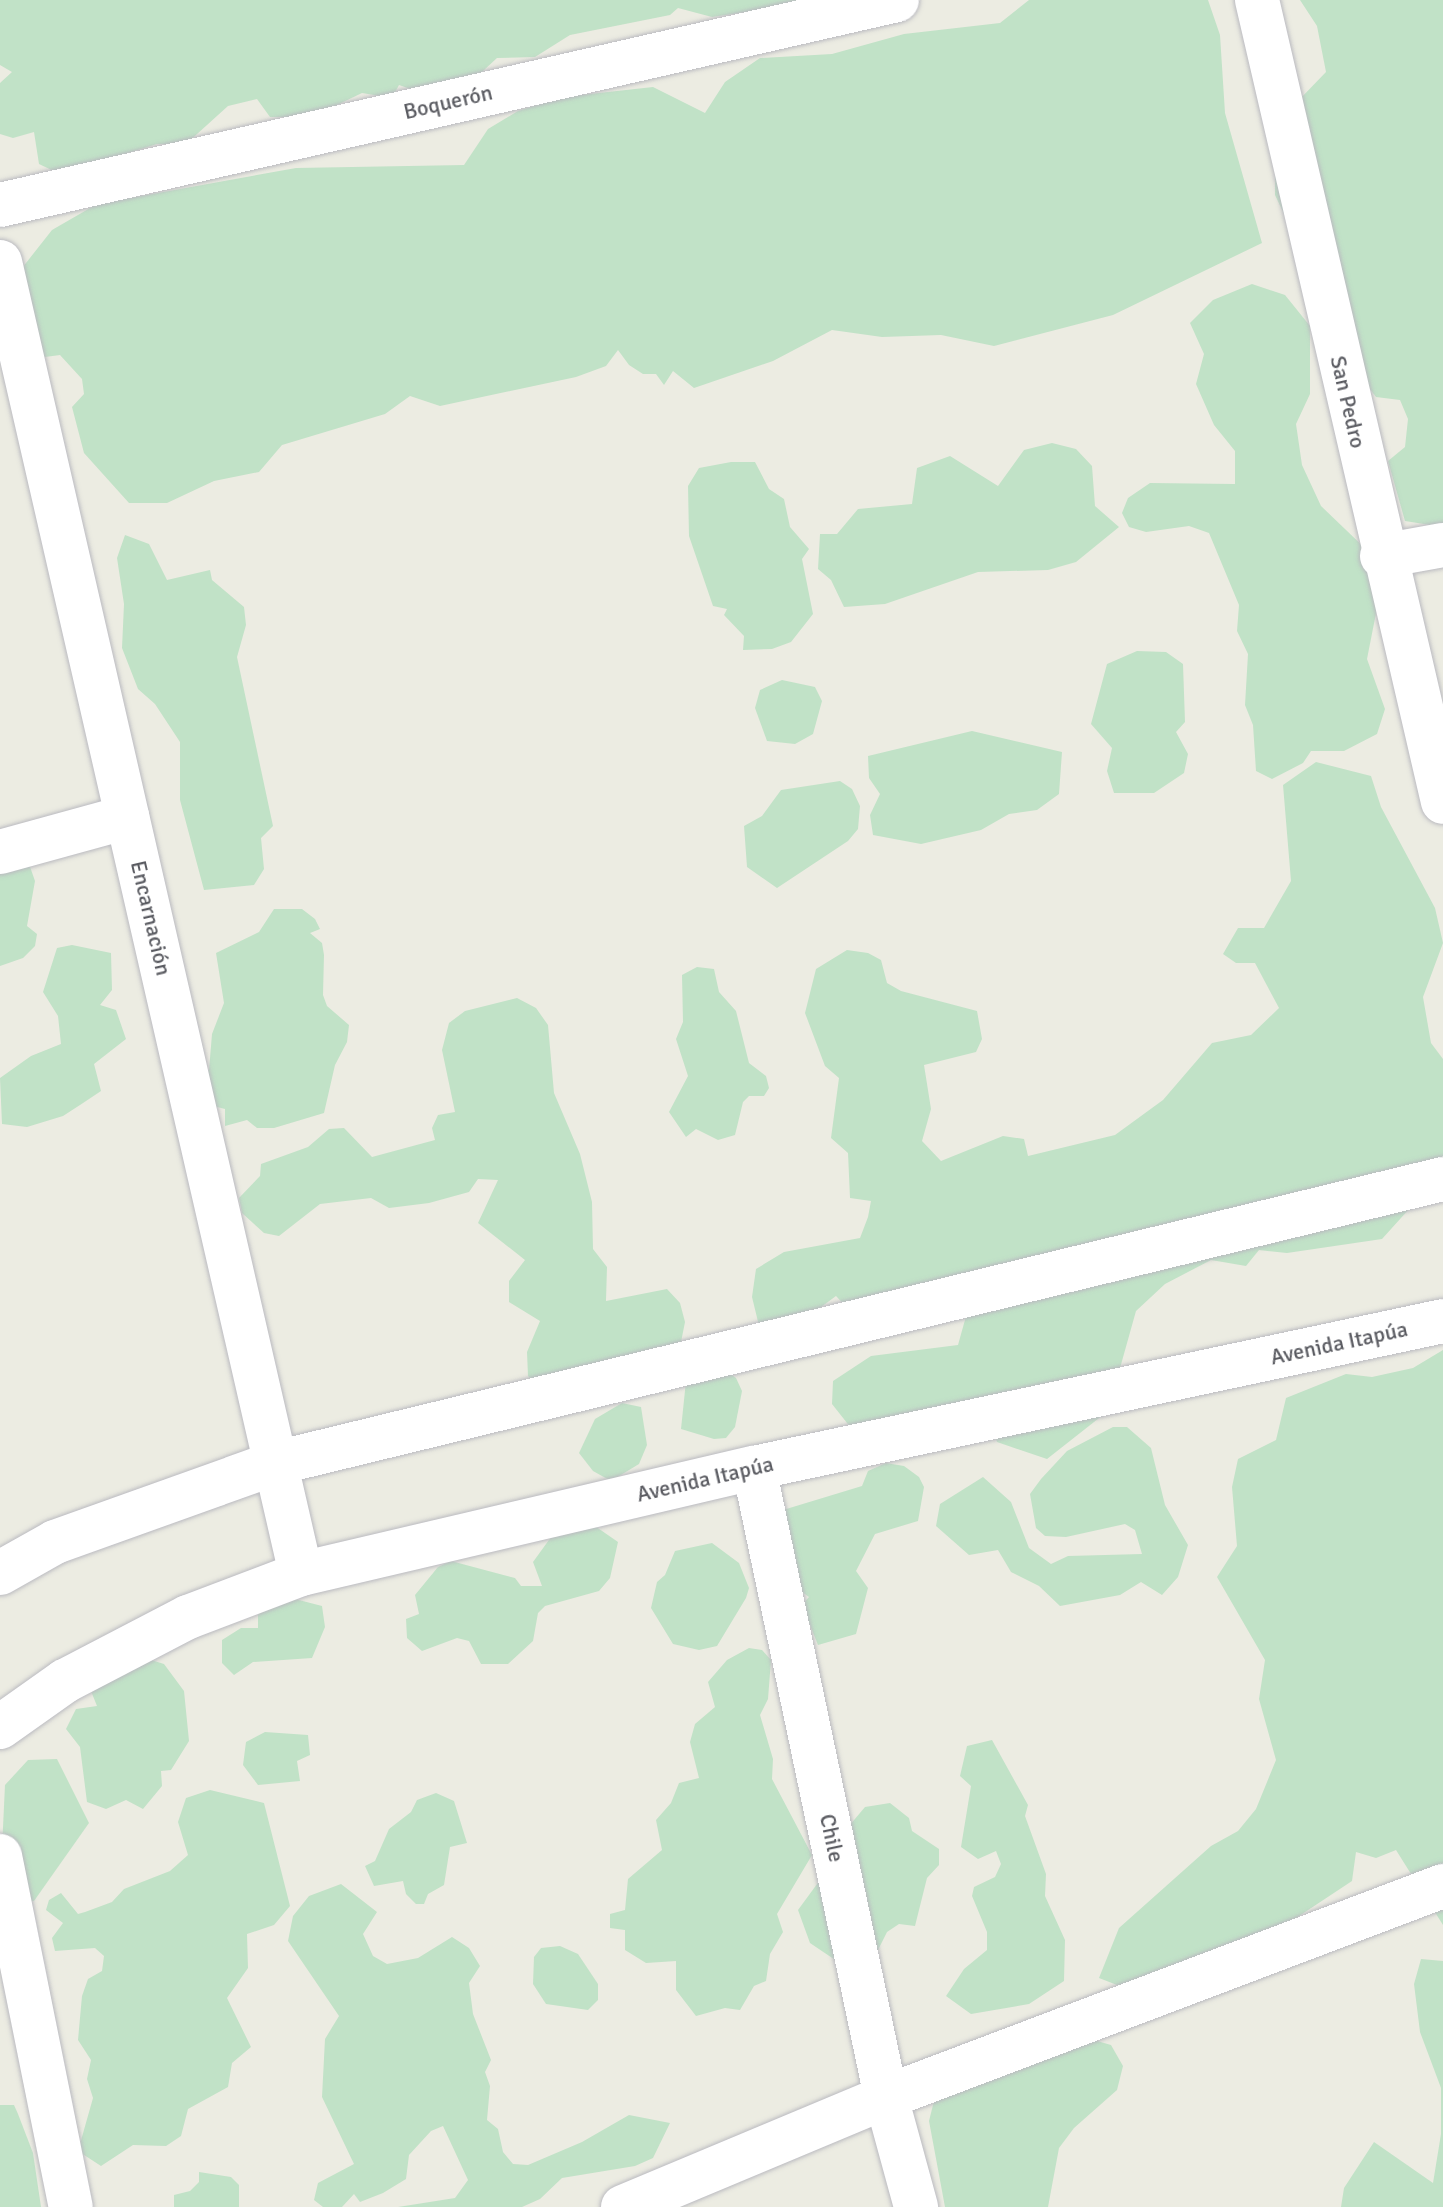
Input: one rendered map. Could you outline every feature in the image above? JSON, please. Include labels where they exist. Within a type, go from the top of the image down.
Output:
[{"type":"street","name":"Boquerón","points":[[0,205],[897,0]]},
{"type":"street","name":"San Pedro","points":[[1257,0],[1382,556],[1443,802]]},
{"type":"street","name":"Encarnación","points":[[0,262],[301,1574]]},
{"type":"street","points":[[1382,556],[1443,545]]},
{"type":"street","points":[[0,852],[127,817]]},
{"type":"street","points":[[0,1573],[55,1542],[276,1463],[1443,1179]]},
{"type":"street","name":"Avenida Itapúa","points":[[0,1727],[65,1681],[188,1617],[301,1574],[754,1468],[1443,1321]]},
{"type":"street","name":"Chile","points":[[754,1468],[886,2097],[916,2207]]},
{"type":"street","points":[[0,1856],[71,2207]]},
{"type":"street","points":[[623,2207],[886,2097],[1443,1886]]},
{"type":"green space","points":[[0,0],[825,0],[712,17],[678,8],[670,15],[570,35],[535,57],[497,58],[470,83],[425,94],[399,85],[392,98],[362,93],[312,117],[270,117],[257,99],[228,106],[186,144],[157,144],[60,174],[39,164],[34,132],[13,138],[0,134],[0,83],[12,72],[0,65]]},
{"type":"green space","points":[[1029,0],[1208,0],[1220,35],[1225,113],[1262,243],[1113,315],[994,346],[941,335],[882,337],[832,330],[773,361],[694,388],[673,371],[664,385],[656,374],[643,374],[629,365],[618,350],[606,366],[576,377],[440,406],[410,396],[385,414],[282,445],[259,472],[214,481],[167,503],[129,503],[84,453],[72,407],[84,394],[82,379],[60,355],[45,357],[8,335],[0,296],[52,230],[97,204],[296,168],[464,165],[488,129],[518,111],[563,97],[653,87],[705,113],[725,82],[760,58],[832,54],[904,34],[1000,23]]},
{"type":"green space","points":[[1300,0],[1443,0],[1443,527],[1405,521],[1388,461],[1405,447],[1408,419],[1400,400],[1376,397],[1363,380],[1275,195],[1275,155],[1298,101],[1326,72],[1317,26]]},
{"type":"green space","points":[[1252,284],[1285,295],[1310,326],[1310,394],[1296,424],[1302,465],[1321,506],[1370,553],[1380,593],[1367,659],[1385,709],[1377,734],[1344,751],[1311,751],[1303,763],[1272,779],[1256,771],[1253,725],[1245,705],[1248,654],[1237,631],[1239,605],[1209,533],[1189,526],[1146,532],[1129,527],[1122,513],[1128,498],[1150,483],[1235,484],[1235,451],[1214,425],[1196,384],[1204,354],[1190,323],[1213,300]]},
{"type":"green space","points":[[1052,443],[1076,449],[1092,466],[1095,506],[1119,527],[1076,562],[1048,570],[978,572],[885,604],[844,607],[831,580],[818,569],[820,534],[837,534],[858,509],[912,504],[917,468],[950,456],[998,486],[1024,450]]},
{"type":"green space","points":[[731,462],[755,462],[769,489],[784,499],[790,527],[809,549],[802,559],[813,614],[791,642],[772,649],[743,650],[744,636],[724,615],[727,609],[713,606],[689,536],[688,486],[699,468]]},
{"type":"green space","points":[[125,535],[149,544],[167,580],[210,570],[212,580],[244,607],[246,625],[237,657],[273,826],[261,838],[264,869],[254,885],[204,890],[180,800],[180,742],[155,704],[138,689],[122,648],[124,604],[117,558]]},
{"type":"green space","points":[[1137,651],[1166,652],[1183,664],[1185,722],[1176,732],[1188,754],[1184,773],[1154,793],[1114,793],[1107,771],[1112,748],[1091,724],[1107,664]]},
{"type":"green space","points":[[782,680],[815,687],[822,701],[813,734],[795,744],[767,741],[755,708],[760,690]]},
{"type":"green space","points":[[972,731],[1062,752],[1059,794],[1037,810],[1009,814],[981,830],[921,844],[873,835],[870,815],[880,794],[869,778],[868,756]]},
{"type":"green space","points":[[1316,762],[1371,776],[1381,807],[1435,908],[1443,943],[1423,997],[1431,1043],[1443,1059],[1443,1160],[1410,1208],[1382,1239],[1287,1253],[1259,1250],[1246,1266],[1211,1260],[1165,1284],[1136,1311],[1108,1411],[1047,1459],[997,1442],[994,1433],[851,1428],[832,1404],[833,1381],[871,1356],[958,1345],[973,1291],[858,1319],[836,1296],[798,1324],[761,1334],[752,1297],[756,1269],[784,1252],[860,1238],[871,1201],[850,1198],[848,1153],[831,1138],[839,1078],[825,1066],[805,1013],[816,969],[847,950],[868,953],[881,960],[887,983],[901,991],[977,1011],[982,1039],[976,1052],[924,1065],[931,1109],[922,1141],[941,1161],[1003,1136],[1024,1139],[1028,1156],[1115,1135],[1163,1100],[1212,1043],[1251,1035],[1279,1008],[1255,963],[1236,963],[1223,954],[1238,928],[1264,928],[1291,881],[1283,785]]},
{"type":"green space","points":[[840,781],[852,789],[860,806],[858,829],[848,841],[777,888],[747,867],[744,826],[762,816],[781,790]]},
{"type":"green space","points":[[28,861],[35,881],[27,926],[37,934],[35,946],[23,958],[0,966],[0,867]]},
{"type":"green space","points":[[274,909],[302,909],[315,919],[320,929],[310,933],[322,943],[323,995],[327,1006],[349,1025],[347,1042],[335,1065],[324,1113],[274,1128],[257,1128],[247,1120],[225,1126],[225,1109],[217,1107],[210,1120],[190,1082],[209,1070],[212,1034],[224,1003],[216,953],[259,932]]},
{"type":"green space","points":[[72,945],[111,953],[112,990],[100,1005],[116,1010],[126,1039],[94,1064],[101,1091],[63,1116],[27,1127],[2,1124],[0,1078],[31,1056],[61,1044],[58,1016],[43,992],[57,948]]},
{"type":"green space","points":[[697,967],[714,969],[719,992],[736,1011],[749,1063],[766,1076],[769,1088],[764,1096],[749,1096],[743,1102],[735,1135],[718,1140],[696,1129],[686,1137],[669,1112],[688,1076],[676,1039],[683,1022],[682,975]]},
{"type":"green space","points":[[517,998],[536,1008],[548,1025],[554,1093],[580,1154],[592,1202],[593,1249],[607,1267],[606,1301],[667,1289],[680,1303],[685,1322],[680,1347],[543,1391],[528,1376],[527,1352],[540,1321],[509,1302],[509,1281],[525,1260],[478,1223],[498,1180],[478,1179],[469,1192],[429,1203],[389,1208],[371,1198],[320,1204],[279,1236],[264,1233],[242,1213],[239,1198],[260,1176],[261,1164],[308,1147],[329,1129],[344,1128],[372,1157],[435,1140],[432,1128],[438,1115],[455,1112],[442,1050],[449,1023],[465,1011]]},
{"type":"green space","points":[[1443,1350],[1443,1925],[1396,1850],[1376,1858],[1356,1852],[1352,1881],[1166,2004],[1099,1978],[1119,1928],[1211,1846],[1238,1831],[1256,1809],[1276,1760],[1259,1699],[1265,1660],[1217,1577],[1237,1546],[1232,1487],[1238,1459],[1276,1440],[1286,1398],[1346,1374],[1372,1377],[1413,1368]]},
{"type":"green space","points":[[724,1369],[736,1378],[742,1391],[735,1427],[726,1438],[714,1439],[681,1429],[686,1381]]},
{"type":"green space","points":[[622,1403],[641,1407],[647,1445],[639,1464],[611,1481],[593,1471],[579,1453],[595,1419]]},
{"type":"green space","points":[[1113,1427],[1127,1427],[1151,1448],[1165,1505],[1188,1545],[1178,1577],[1162,1595],[1141,1582],[1120,1595],[1060,1606],[1039,1586],[1011,1572],[998,1550],[969,1555],[936,1526],[940,1504],[983,1477],[1011,1502],[1029,1548],[1051,1564],[1068,1556],[1142,1554],[1135,1530],[1125,1524],[1066,1537],[1045,1536],[1036,1528],[1030,1494],[1041,1479],[1067,1451]]},
{"type":"green space","points":[[886,1463],[904,1466],[919,1477],[924,1487],[918,1521],[875,1534],[856,1571],[868,1588],[856,1634],[818,1645],[802,1605],[809,1597],[784,1579],[783,1510],[862,1486],[868,1471]]},
{"type":"green space","points":[[592,1524],[618,1542],[610,1578],[599,1591],[545,1606],[538,1613],[533,1641],[508,1664],[481,1664],[469,1641],[457,1638],[422,1651],[407,1638],[406,1619],[419,1614],[415,1595],[438,1567],[451,1561],[515,1578],[521,1586],[542,1586],[533,1562],[554,1533]]},
{"type":"green space","points":[[712,1543],[739,1563],[749,1588],[746,1598],[717,1646],[699,1650],[673,1644],[651,1608],[657,1582],[665,1575],[675,1551]]},
{"type":"green space","points":[[291,1598],[322,1606],[325,1627],[312,1658],[253,1662],[234,1675],[222,1663],[222,1640],[241,1628],[258,1628],[258,1615],[267,1603]]},
{"type":"green space","points":[[749,1648],[762,1650],[771,1660],[768,1699],[760,1715],[773,1759],[772,1779],[812,1855],[777,1914],[783,1932],[770,1954],[766,1981],[754,1986],[740,2010],[725,2008],[696,2016],[676,1990],[676,1961],[646,1963],[625,1950],[625,1930],[610,1928],[610,1914],[625,1910],[628,1879],[662,1850],[656,1820],[671,1803],[679,1783],[699,1778],[690,1742],[695,1724],[715,1707],[708,1682],[727,1660]]},
{"type":"green space","points":[[148,1659],[164,1664],[184,1691],[189,1741],[171,1770],[161,1771],[162,1786],[143,1809],[126,1800],[106,1809],[87,1802],[80,1747],[66,1729],[76,1709],[97,1706],[91,1691]]},
{"type":"green space","points":[[265,1732],[308,1735],[310,1755],[297,1761],[300,1781],[258,1785],[243,1765],[246,1742]]},
{"type":"green space","points":[[992,1740],[1028,1805],[1025,1816],[1046,1874],[1045,1896],[1065,1940],[1064,1981],[1029,2004],[971,2014],[946,1996],[964,1969],[987,1950],[987,1932],[972,1896],[974,1887],[995,1877],[1001,1864],[996,1851],[978,1859],[961,1847],[971,1786],[960,1776],[967,1746]]},
{"type":"green space","points":[[57,1759],[89,1823],[34,1901],[17,1903],[0,1891],[5,1785],[28,1760]]},
{"type":"green space","points":[[210,1790],[264,1803],[290,1906],[274,1925],[247,1934],[248,1968],[227,1998],[251,2047],[232,2063],[228,2087],[188,2109],[181,2136],[166,2146],[133,2145],[101,2166],[78,2151],[93,2098],[87,2079],[91,2060],[78,2040],[82,1996],[88,1979],[102,1971],[104,1956],[95,1948],[55,1951],[52,1938],[63,1923],[46,1910],[49,1900],[61,1893],[78,1914],[85,1912],[112,1902],[124,1889],[170,1871],[188,1855],[178,1822],[186,1798]]},
{"type":"green space","points":[[436,1793],[454,1801],[467,1843],[450,1847],[444,1885],[428,1894],[424,1904],[416,1904],[406,1894],[403,1881],[374,1886],[365,1866],[375,1861],[389,1829],[411,1812],[417,1800]]},
{"type":"green space","points":[[890,1803],[909,1818],[912,1831],[939,1849],[939,1865],[927,1878],[915,1926],[899,1924],[887,1932],[873,1960],[850,1970],[810,1943],[798,1910],[820,1880],[849,1826],[865,1807]]},
{"type":"green space","points":[[341,1884],[377,1912],[363,1934],[373,1956],[387,1964],[418,1958],[452,1937],[469,1948],[480,1966],[469,1983],[473,2014],[491,2060],[485,2072],[490,2086],[487,2120],[498,2129],[503,2152],[513,2164],[528,2165],[582,2142],[629,2115],[670,2123],[653,2158],[635,2166],[562,2178],[540,2199],[522,2207],[398,2207],[455,2198],[468,2180],[443,2126],[431,2131],[409,2155],[406,2179],[383,2193],[360,2202],[354,2194],[342,2207],[323,2207],[314,2200],[318,2183],[354,2164],[322,2097],[325,2039],[339,2016],[288,1941],[293,1916],[309,1896]]},
{"type":"green space","points":[[560,1946],[578,1954],[598,1984],[598,2000],[588,2010],[546,2004],[533,1984],[534,1957],[541,1948]]},
{"type":"green space","points":[[1421,1959],[1443,1961],[1443,2207],[1341,2207],[1344,2188],[1374,2142],[1433,2183],[1441,2134],[1441,2088],[1420,2032],[1414,1984]]},
{"type":"green space","points":[[1087,2038],[1111,2045],[1123,2066],[1117,2090],[1074,2128],[1059,2148],[1048,2207],[945,2207],[929,2121],[935,2097]]},
{"type":"green space","points":[[0,2105],[14,2105],[18,2114],[33,2153],[41,2207],[0,2207]]},
{"type":"green space","points":[[199,2172],[231,2177],[239,2185],[239,2207],[174,2207],[174,2195],[190,2191],[199,2182]]}]
